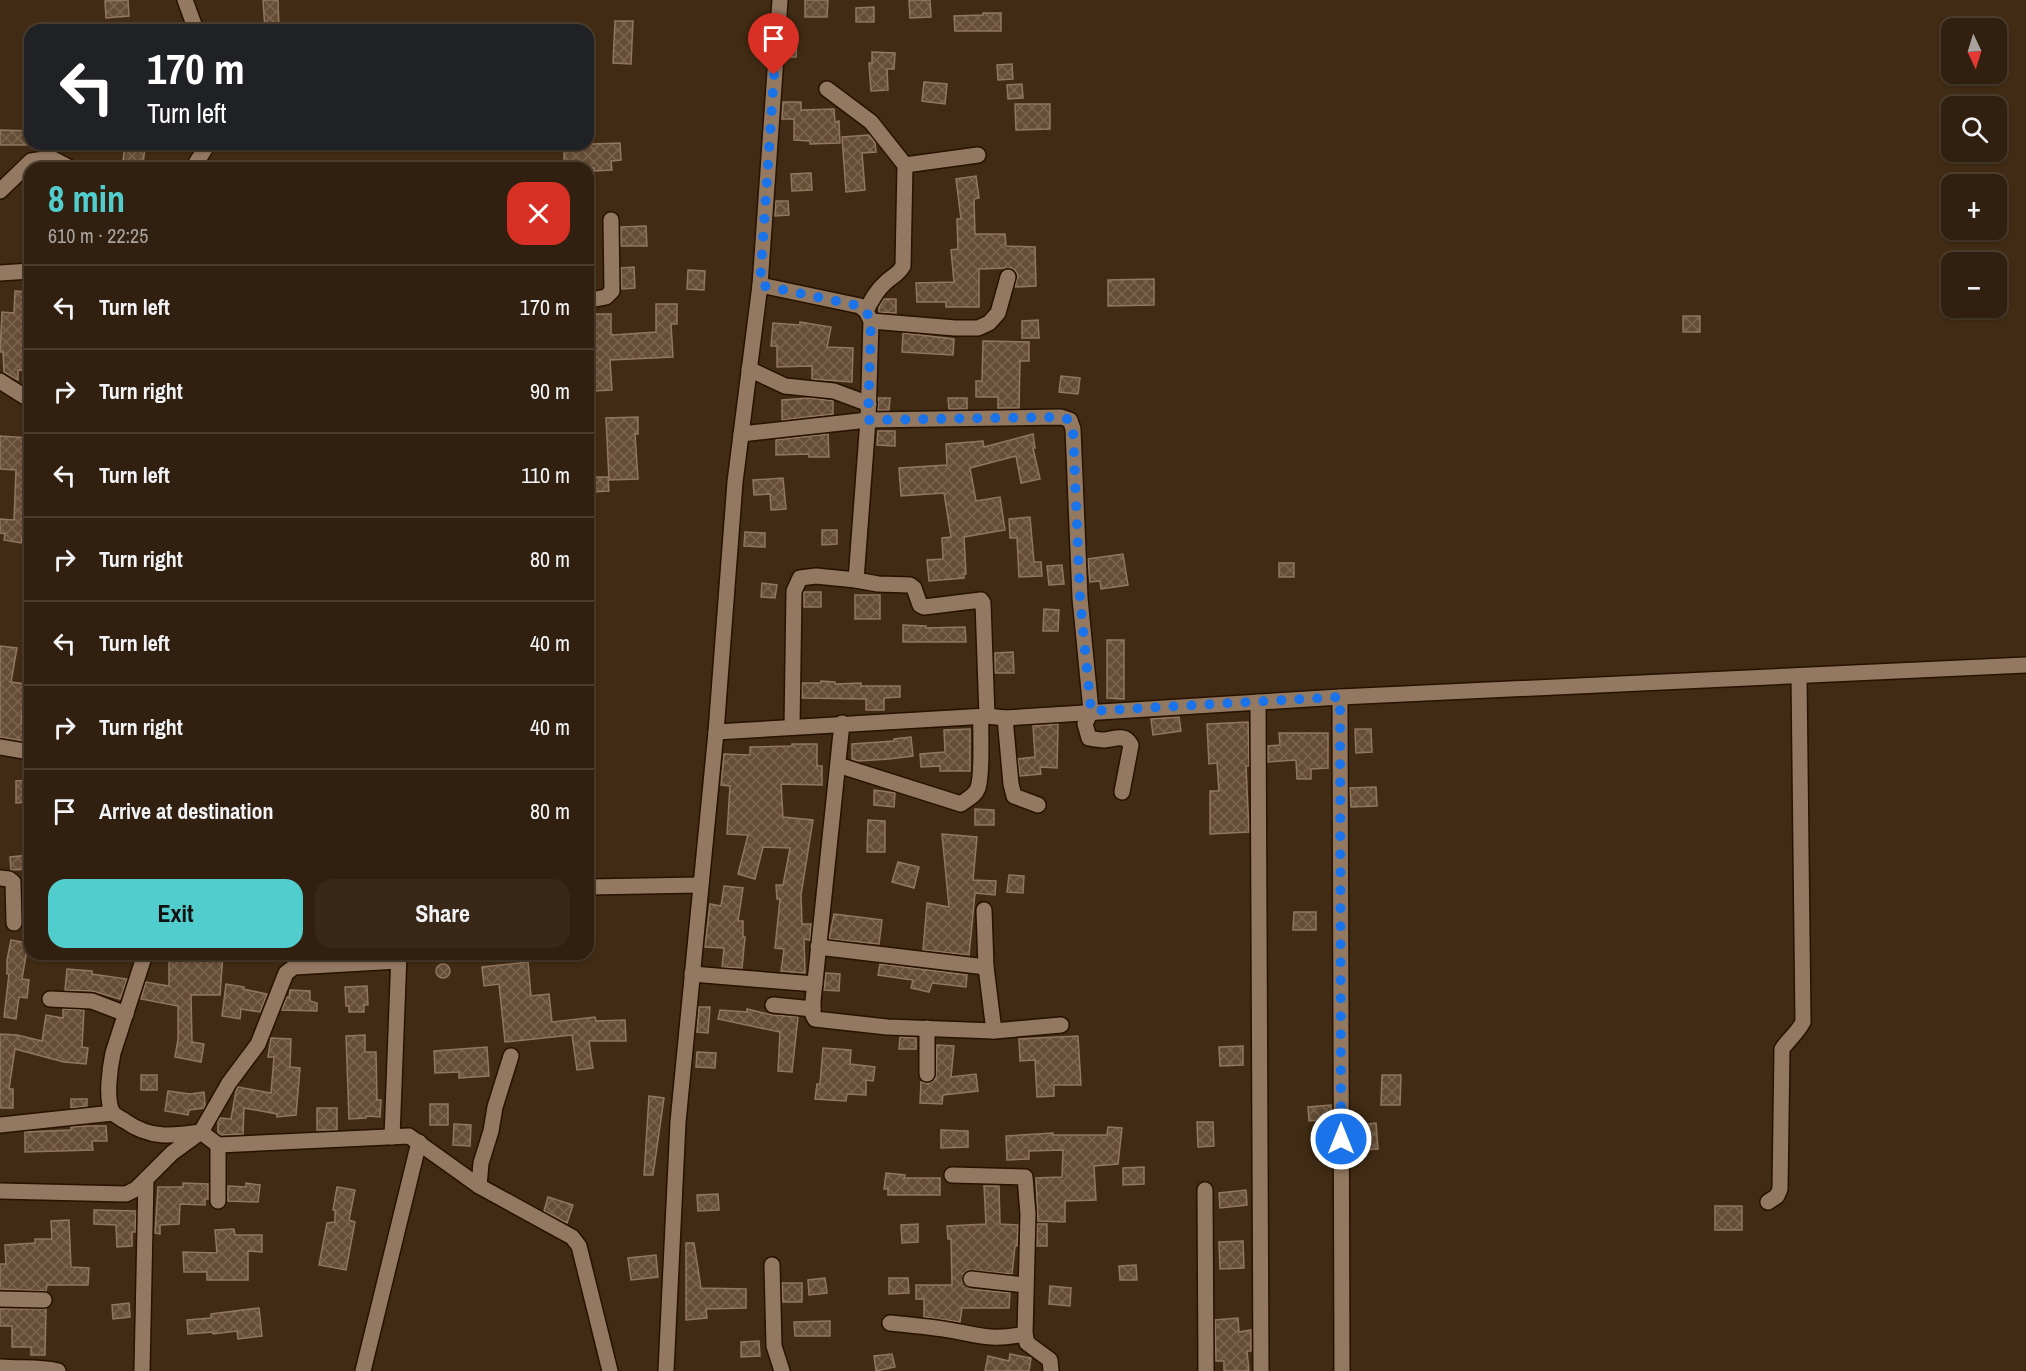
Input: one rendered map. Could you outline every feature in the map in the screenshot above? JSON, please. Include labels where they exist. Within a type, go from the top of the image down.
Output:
[{"type":"street","points":[[185,0],[194,24]]},
{"type":"street","points":[[666,1371],[678,1122],[716,732],[735,482],[760,285],[780,0]]},
{"type":"street","points":[[827,89],[871,123],[905,165],[903,266],[875,294],[868,316],[869,404],[856,580]]},
{"type":"street","points":[[45,158],[51,150]]},
{"type":"street","points":[[905,165],[978,156]]},
{"type":"street","points":[[30,162],[51,158],[59,162]]},
{"type":"street","points":[[0,191],[24,168]]},
{"type":"street","points":[[594,299],[606,297],[612,291],[611,220]]},
{"type":"street","points":[[0,273],[24,271]]},
{"type":"street","points":[[760,285],[860,306],[868,316],[978,328],[989,323],[998,314],[1008,277]]},
{"type":"street","points":[[749,369],[785,386],[834,391],[869,404]]},
{"type":"street","points":[[0,381],[24,395]]},
{"type":"street","points":[[741,434],[868,420],[1061,417],[1070,420],[1073,429],[1080,598],[1091,711],[1085,724],[1089,738],[1103,740],[1122,737],[1131,745],[1122,792]]},
{"type":"street","points":[[792,727],[794,591],[796,582],[800,578],[816,576],[878,584],[910,585],[914,588],[920,606],[924,607],[981,600],[983,603],[984,716],[980,778],[978,788],[973,795],[961,804],[838,765]]},
{"type":"street","points":[[716,732],[984,716],[1005,718],[1340,697],[2026,665]]},
{"type":"street","points":[[1768,1202],[1777,1196],[1780,1189],[1782,1049],[1803,1022],[1799,676]]},
{"type":"street","points":[[1340,697],[1342,1371]]},
{"type":"street","points":[[1258,702],[1261,1371]]},
{"type":"street","points":[[1005,718],[1014,795],[1038,805]]},
{"type":"street","points":[[842,723],[818,946],[813,1009],[815,1019],[994,1031],[1061,1025]]},
{"type":"street","points":[[0,747],[24,751]]},
{"type":"street","points":[[0,878],[13,882],[15,923]]},
{"type":"street","points":[[594,887],[700,885]]},
{"type":"street","points":[[984,910],[986,967],[994,1031]]},
{"type":"street","points":[[818,946],[986,967]]},
{"type":"street","points":[[113,1113],[109,1098],[109,1069],[143,960]]},
{"type":"street","points":[[0,1191],[126,1194],[136,1189],[172,1153],[201,1132],[229,1083],[258,1044],[289,969],[367,960]]},
{"type":"street","points":[[392,1137],[398,960]]},
{"type":"street","points":[[692,974],[815,984]]},
{"type":"street","points":[[50,999],[92,1001],[126,1014]]},
{"type":"street","points":[[773,1005],[813,1009]]},
{"type":"street","points":[[927,1028],[927,1074]]},
{"type":"street","points":[[479,1186],[481,1163],[511,1056]]},
{"type":"street","points":[[0,1125],[113,1113],[131,1125],[156,1136],[201,1132],[218,1145],[409,1136],[479,1186],[572,1237],[579,1246],[610,1371]]},
{"type":"street","points":[[363,1371],[419,1142]]},
{"type":"street","points":[[218,1145],[218,1201]]},
{"type":"street","points":[[952,1175],[1025,1177],[1028,1214],[1025,1334],[1027,1343],[1050,1360],[1051,1371]]},
{"type":"street","points":[[142,1371],[146,1179]]},
{"type":"street","points":[[1205,1190],[1206,1371]]},
{"type":"street","points":[[772,1265],[774,1346],[782,1371]]},
{"type":"street","points":[[970,1280],[1025,1285]]},
{"type":"street","points":[[0,1299],[44,1300]]},
{"type":"street","points":[[890,1323],[954,1330],[981,1337],[1005,1338],[1025,1334]]},
{"type":"street","points":[[0,1367],[44,1368],[58,1371]]},
{"type":"building","points":[[128,0],[129,16],[106,18],[105,1]]},
{"type":"building","points":[[263,0],[278,0],[279,24],[265,24]]},
{"type":"building","points":[[805,0],[828,0],[827,17],[805,17]]},
{"type":"building","points":[[909,0],[930,0],[931,17],[910,18]]},
{"type":"building","points":[[874,7],[874,22],[856,22],[856,8]]},
{"type":"building","points":[[983,13],[1001,13],[1001,31],[955,31],[954,16],[983,15]]},
{"type":"building","points":[[615,21],[633,21],[631,64],[613,63]]},
{"type":"building","points":[[787,36],[797,37],[796,57],[786,57]]},
{"type":"building","points":[[872,52],[895,53],[894,69],[887,69],[888,90],[871,91],[869,63],[872,63]]},
{"type":"building","points":[[1012,64],[1013,79],[998,80],[997,65]]},
{"type":"building","points":[[924,82],[947,84],[945,104],[922,101]]},
{"type":"building","points":[[1022,84],[1023,98],[1008,99],[1007,85]]},
{"type":"building","points":[[783,102],[801,102],[801,110],[834,109],[835,122],[839,121],[840,143],[810,144],[810,141],[794,140],[794,119],[782,119]]},
{"type":"building","points":[[1015,104],[1050,104],[1050,129],[1016,130]]},
{"type":"building","points":[[0,130],[24,131],[24,145],[0,145]]},
{"type":"building","points":[[869,135],[875,142],[876,152],[862,153],[865,190],[846,192],[842,137]]},
{"type":"building","points":[[620,143],[621,160],[611,161],[612,170],[594,171],[594,162],[564,162],[564,150],[594,150],[594,144]]},
{"type":"building","points":[[124,150],[145,150],[143,162],[123,161]]},
{"type":"building","points":[[811,173],[812,190],[792,191],[791,174]]},
{"type":"building","points":[[976,176],[979,198],[974,199],[975,234],[1005,234],[1006,246],[1035,247],[1036,286],[1015,287],[1018,275],[1011,268],[979,269],[979,307],[946,307],[946,302],[917,302],[916,283],[954,282],[951,250],[958,249],[957,219],[961,219],[956,179]]},
{"type":"building","points":[[776,201],[788,201],[789,215],[775,216]]},
{"type":"building","points":[[646,226],[647,246],[621,246],[621,227]]},
{"type":"building","points":[[634,267],[635,288],[622,289],[621,268]]},
{"type":"building","points":[[688,270],[705,271],[704,290],[687,289]]},
{"type":"building","points":[[1154,279],[1154,305],[1108,306],[1108,280]]},
{"type":"building","points":[[15,291],[24,292],[24,370],[18,370],[18,380],[4,372],[3,352],[0,352],[2,312],[14,313]]},
{"type":"building","points":[[884,299],[896,299],[896,313],[879,312]]},
{"type":"building","points":[[656,304],[677,304],[677,324],[671,324],[673,357],[610,360],[612,390],[594,391],[594,314],[611,314],[611,334],[613,335],[656,332]]},
{"type":"building","points":[[1683,316],[1700,316],[1700,332],[1683,332]]},
{"type":"building","points":[[1038,320],[1039,338],[1022,338],[1022,321]]},
{"type":"building","points":[[800,322],[831,327],[827,347],[853,348],[852,382],[812,379],[812,366],[777,367],[777,346],[771,346],[773,323],[800,325]]},
{"type":"building","points":[[903,333],[954,339],[953,355],[902,352]]},
{"type":"building","points":[[983,341],[1029,342],[1029,361],[1020,361],[1019,408],[998,408],[998,397],[976,397],[976,381],[982,381]]},
{"type":"building","points":[[1061,376],[1080,378],[1078,394],[1059,392]]},
{"type":"building","points":[[810,398],[833,401],[833,414],[782,420],[782,400]]},
{"type":"building","points":[[878,398],[890,398],[889,410],[878,410]]},
{"type":"building","points":[[948,398],[967,398],[967,409],[949,409]]},
{"type":"building","points":[[638,417],[638,434],[635,434],[638,479],[609,480],[606,418]]},
{"type":"building","points":[[878,431],[895,431],[895,446],[877,445]]},
{"type":"building","points":[[828,434],[829,457],[809,457],[809,454],[776,455],[776,440]]},
{"type":"building","points":[[1033,434],[1035,448],[1033,448],[1040,479],[1021,483],[1016,456],[970,468],[976,501],[1000,497],[1005,530],[964,537],[966,574],[964,578],[929,581],[927,560],[943,559],[942,538],[951,537],[944,493],[901,496],[899,468],[947,465],[946,444],[983,441],[984,447]]},
{"type":"building","points":[[0,436],[24,438],[24,528],[21,543],[4,540],[5,534],[0,533],[0,519],[14,520],[16,470],[0,469]]},
{"type":"building","points":[[594,477],[608,477],[609,491],[594,492]]},
{"type":"building","points":[[783,478],[786,509],[771,510],[770,494],[754,495],[753,480]]},
{"type":"building","points":[[1030,517],[1034,562],[1041,562],[1042,576],[1019,577],[1017,538],[1010,538],[1009,519]]},
{"type":"building","points":[[822,530],[837,530],[837,544],[822,545]]},
{"type":"building","points":[[745,532],[765,533],[765,547],[744,546]]},
{"type":"building","points":[[1123,554],[1128,585],[1101,589],[1100,581],[1090,582],[1088,559]]},
{"type":"building","points":[[1279,563],[1294,563],[1294,577],[1279,577]]},
{"type":"building","points":[[1062,565],[1064,584],[1049,585],[1047,566]]},
{"type":"building","points":[[762,583],[777,585],[775,598],[761,597]]},
{"type":"building","points":[[804,592],[821,592],[821,607],[804,607]]},
{"type":"building","points":[[855,595],[880,595],[880,619],[855,619]]},
{"type":"building","points":[[1044,609],[1059,610],[1058,631],[1043,631]]},
{"type":"building","points":[[903,625],[926,626],[926,628],[965,627],[966,642],[903,642]]},
{"type":"building","points":[[1107,640],[1124,640],[1124,699],[1107,698]]},
{"type":"building","points":[[0,646],[17,648],[11,682],[24,684],[21,724],[24,725],[24,741],[0,737]]},
{"type":"building","points":[[1013,652],[1014,673],[995,673],[995,653]]},
{"type":"building","points":[[821,681],[835,682],[835,684],[861,683],[861,686],[900,686],[900,697],[884,698],[884,710],[866,710],[866,699],[802,698],[802,683],[821,683]]},
{"type":"building","points":[[1179,717],[1181,731],[1153,735],[1151,719]]},
{"type":"building","points":[[1248,722],[1249,766],[1246,766],[1249,832],[1210,834],[1210,791],[1219,791],[1217,763],[1209,764],[1207,724]]},
{"type":"building","points":[[1058,724],[1057,768],[1040,767],[1041,774],[1020,776],[1018,759],[1035,757],[1033,726]]},
{"type":"building","points":[[970,729],[970,771],[940,771],[940,766],[921,767],[920,754],[945,752],[944,730]]},
{"type":"building","points":[[1355,729],[1371,729],[1372,752],[1356,753]]},
{"type":"building","points":[[1279,733],[1328,733],[1328,768],[1311,769],[1311,779],[1297,779],[1296,760],[1268,762],[1268,746],[1280,745]]},
{"type":"building","points":[[911,737],[913,756],[858,761],[852,759],[852,744],[894,741],[894,739]]},
{"type":"building","points":[[792,744],[817,744],[817,766],[822,766],[822,785],[781,784],[783,817],[813,820],[801,895],[802,924],[811,924],[810,940],[804,939],[805,973],[781,971],[784,949],[775,948],[780,899],[777,899],[776,885],[783,885],[790,848],[763,847],[755,879],[738,874],[748,835],[727,834],[730,786],[721,785],[724,754],[750,755],[750,747],[792,746]]},
{"type":"building","points":[[24,780],[24,802],[16,803],[16,781]]},
{"type":"building","points":[[1376,787],[1377,806],[1351,807],[1350,788]]},
{"type":"building","points":[[874,790],[895,793],[894,807],[874,805]]},
{"type":"building","points":[[975,809],[994,810],[994,825],[975,825]]},
{"type":"building","points":[[868,820],[885,821],[885,852],[867,852]]},
{"type":"building","points":[[942,834],[977,837],[973,880],[996,881],[995,895],[975,893],[969,955],[923,950],[927,903],[949,907]]},
{"type":"building","points":[[24,856],[24,869],[11,870],[10,857]]},
{"type":"building","points":[[898,862],[919,867],[914,888],[892,882]]},
{"type":"building","points":[[1009,875],[1024,876],[1023,893],[1007,892]]},
{"type":"building","points":[[724,886],[743,888],[738,921],[743,921],[743,937],[745,937],[742,968],[722,967],[724,948],[705,947],[710,904],[721,906]]},
{"type":"building","points":[[1294,912],[1316,912],[1316,930],[1293,930]]},
{"type":"building","points":[[834,914],[882,920],[879,944],[829,939]]},
{"type":"building","points":[[11,940],[24,942],[25,960],[22,979],[29,980],[27,998],[19,997],[16,1019],[4,1017],[9,974],[7,974]]},
{"type":"building","points":[[169,960],[223,960],[220,995],[191,995],[192,1042],[204,1044],[201,1062],[175,1057],[178,1039],[178,1006],[141,999],[146,982],[169,986]]},
{"type":"building","points":[[528,962],[531,996],[549,994],[552,1022],[595,1017],[596,1021],[625,1020],[626,1041],[589,1041],[593,1068],[577,1070],[572,1035],[505,1042],[499,984],[484,986],[482,967]]},
{"type":"building","points":[[440,964],[446,964],[450,971],[446,978],[440,978],[436,974],[436,968]]},
{"type":"building","points":[[880,964],[967,975],[966,987],[932,983],[929,992],[911,988],[913,980],[878,975]]},
{"type":"building","points":[[67,969],[92,971],[92,974],[127,979],[120,999],[93,991],[65,990]]},
{"type":"building","points":[[826,973],[840,974],[839,991],[824,990]]},
{"type":"building","points":[[226,984],[267,994],[260,1012],[241,1009],[240,1019],[222,1016]]},
{"type":"building","points":[[367,986],[368,1005],[364,1005],[364,1012],[349,1012],[349,1006],[346,1006],[345,987]]},
{"type":"building","points":[[290,990],[310,991],[310,1001],[317,1003],[317,1011],[282,1010],[287,997],[289,998]]},
{"type":"building","points":[[699,1007],[710,1007],[708,1033],[697,1032]]},
{"type":"building","points":[[63,1009],[84,1010],[82,1047],[88,1048],[86,1064],[64,1062],[15,1049],[9,1089],[13,1089],[13,1108],[0,1108],[0,1034],[17,1035],[42,1041],[46,1015],[63,1018]]},
{"type":"building","points":[[747,1009],[772,1015],[798,1017],[792,1072],[778,1071],[780,1032],[718,1019],[720,1010],[747,1012]]},
{"type":"building","points":[[365,1035],[365,1052],[376,1052],[377,1100],[381,1100],[380,1117],[366,1116],[366,1118],[349,1119],[346,1036]]},
{"type":"building","points":[[1078,1036],[1081,1085],[1054,1085],[1054,1096],[1037,1097],[1035,1060],[1020,1061],[1019,1039]]},
{"type":"building","points":[[900,1037],[916,1038],[916,1049],[899,1049]]},
{"type":"building","points":[[271,1038],[291,1039],[290,1067],[300,1068],[296,1115],[277,1117],[277,1114],[244,1108],[243,1134],[221,1135],[218,1133],[218,1121],[220,1118],[231,1119],[238,1087],[271,1093],[274,1057],[268,1057]]},
{"type":"building","points":[[937,1045],[954,1046],[951,1077],[976,1074],[978,1091],[943,1095],[942,1104],[920,1103],[921,1082],[928,1084],[936,1078]]},
{"type":"building","points":[[1243,1046],[1243,1065],[1220,1066],[1219,1047]]},
{"type":"building","points":[[487,1047],[489,1076],[459,1078],[459,1072],[435,1073],[434,1051]]},
{"type":"building","points":[[823,1048],[851,1050],[850,1064],[875,1067],[873,1081],[866,1080],[866,1095],[847,1094],[846,1101],[815,1099],[817,1084],[820,1084]]},
{"type":"building","points":[[697,1052],[716,1053],[715,1068],[696,1067]]},
{"type":"building","points":[[141,1075],[157,1075],[157,1090],[141,1090]]},
{"type":"building","points":[[1382,1075],[1401,1075],[1400,1105],[1381,1105]]},
{"type":"building","points":[[168,1091],[190,1094],[204,1092],[204,1108],[189,1110],[188,1115],[165,1111]]},
{"type":"building","points":[[649,1096],[664,1098],[653,1175],[644,1175]]},
{"type":"building","points":[[71,1099],[87,1099],[87,1106],[71,1108]]},
{"type":"building","points":[[430,1104],[448,1104],[448,1125],[430,1125]]},
{"type":"building","points":[[1331,1105],[1332,1119],[1309,1121],[1308,1107]]},
{"type":"building","points":[[317,1108],[337,1108],[337,1130],[317,1130]]},
{"type":"building","points":[[1197,1122],[1213,1122],[1214,1146],[1198,1147]]},
{"type":"building","points":[[1376,1123],[1378,1149],[1361,1150],[1359,1125]]},
{"type":"building","points":[[454,1124],[471,1125],[470,1146],[453,1145]]},
{"type":"building","points":[[106,1126],[107,1141],[92,1141],[93,1150],[25,1152],[25,1132],[71,1130],[71,1127]]},
{"type":"building","points":[[1108,1127],[1122,1128],[1118,1164],[1094,1166],[1096,1200],[1065,1201],[1065,1222],[1038,1221],[1036,1178],[1062,1177],[1063,1150],[1029,1151],[1029,1159],[1007,1160],[1006,1136],[1053,1133],[1053,1135],[1107,1135]]},
{"type":"building","points":[[941,1130],[968,1131],[968,1147],[941,1148]]},
{"type":"building","points":[[1144,1167],[1144,1184],[1123,1185],[1123,1168]]},
{"type":"building","points":[[886,1173],[905,1175],[904,1178],[940,1178],[940,1195],[888,1195],[888,1189],[884,1189]]},
{"type":"building","points":[[183,1183],[208,1184],[208,1199],[205,1199],[205,1205],[180,1204],[179,1224],[160,1225],[160,1234],[155,1233],[158,1187],[183,1187]]},
{"type":"building","points":[[246,1183],[260,1185],[258,1202],[228,1201],[228,1186],[246,1187]]},
{"type":"building","points":[[984,1186],[999,1186],[1000,1224],[1018,1225],[1012,1274],[968,1270],[963,1274],[962,1282],[970,1289],[1010,1293],[1009,1308],[962,1308],[960,1322],[924,1317],[924,1299],[916,1299],[916,1285],[952,1285],[951,1239],[948,1239],[947,1226],[986,1224]]},
{"type":"building","points":[[337,1187],[355,1190],[349,1220],[355,1222],[346,1270],[319,1265],[327,1223],[335,1222],[335,1210],[333,1210]]},
{"type":"building","points":[[1246,1190],[1247,1205],[1220,1208],[1219,1193]]},
{"type":"building","points":[[718,1194],[719,1210],[698,1211],[697,1195]]},
{"type":"building","points":[[548,1197],[573,1205],[567,1223],[544,1211]]},
{"type":"building","points":[[1715,1206],[1742,1206],[1742,1230],[1715,1230]]},
{"type":"building","points":[[94,1210],[136,1211],[132,1246],[117,1247],[116,1225],[94,1224]]},
{"type":"building","points":[[69,1220],[71,1267],[89,1268],[88,1285],[47,1285],[46,1291],[0,1289],[0,1264],[6,1264],[5,1245],[35,1243],[35,1239],[52,1239],[51,1221]]},
{"type":"building","points":[[918,1224],[918,1242],[902,1243],[901,1225]]},
{"type":"building","points":[[1037,1224],[1047,1224],[1047,1246],[1037,1246]]},
{"type":"building","points":[[234,1229],[235,1235],[262,1235],[262,1252],[248,1251],[248,1280],[207,1280],[207,1272],[184,1272],[183,1252],[217,1253],[215,1230]]},
{"type":"building","points":[[1243,1241],[1244,1268],[1220,1269],[1219,1242]]},
{"type":"building","points":[[686,1243],[694,1243],[701,1288],[746,1289],[746,1308],[706,1309],[707,1318],[686,1320]]},
{"type":"building","points":[[656,1255],[658,1277],[631,1280],[628,1258]]},
{"type":"building","points":[[1136,1265],[1137,1280],[1120,1280],[1119,1266]]},
{"type":"building","points":[[825,1278],[827,1293],[809,1295],[808,1280]]},
{"type":"building","points":[[889,1278],[908,1278],[909,1293],[889,1294]]},
{"type":"building","points":[[782,1283],[802,1283],[802,1302],[783,1302]]},
{"type":"building","points":[[1050,1286],[1071,1288],[1070,1306],[1049,1304]]},
{"type":"building","points":[[129,1303],[130,1317],[113,1319],[112,1305]]},
{"type":"building","points":[[259,1308],[262,1336],[238,1339],[237,1331],[188,1334],[187,1320],[211,1318],[211,1314]]},
{"type":"building","points":[[0,1309],[46,1309],[45,1355],[31,1355],[31,1347],[12,1347],[12,1326],[0,1326]]},
{"type":"building","points":[[1238,1318],[1239,1332],[1251,1330],[1251,1351],[1247,1351],[1249,1371],[1224,1371],[1224,1361],[1216,1361],[1215,1320]]},
{"type":"building","points":[[830,1321],[830,1336],[795,1336],[794,1322]]},
{"type":"building","points":[[759,1341],[760,1356],[741,1357],[741,1342]]},
{"type":"building","points":[[892,1354],[895,1367],[876,1371],[874,1356]]},
{"type":"building","points":[[1010,1354],[1031,1358],[1029,1371],[985,1371],[988,1356],[1009,1361]]},
{"type":"route","points":[[774,75],[760,285],[860,306],[866,311],[871,321],[868,420],[1061,417],[1070,420],[1073,429],[1080,598],[1091,711],[1340,697],[1341,1139]]}]
